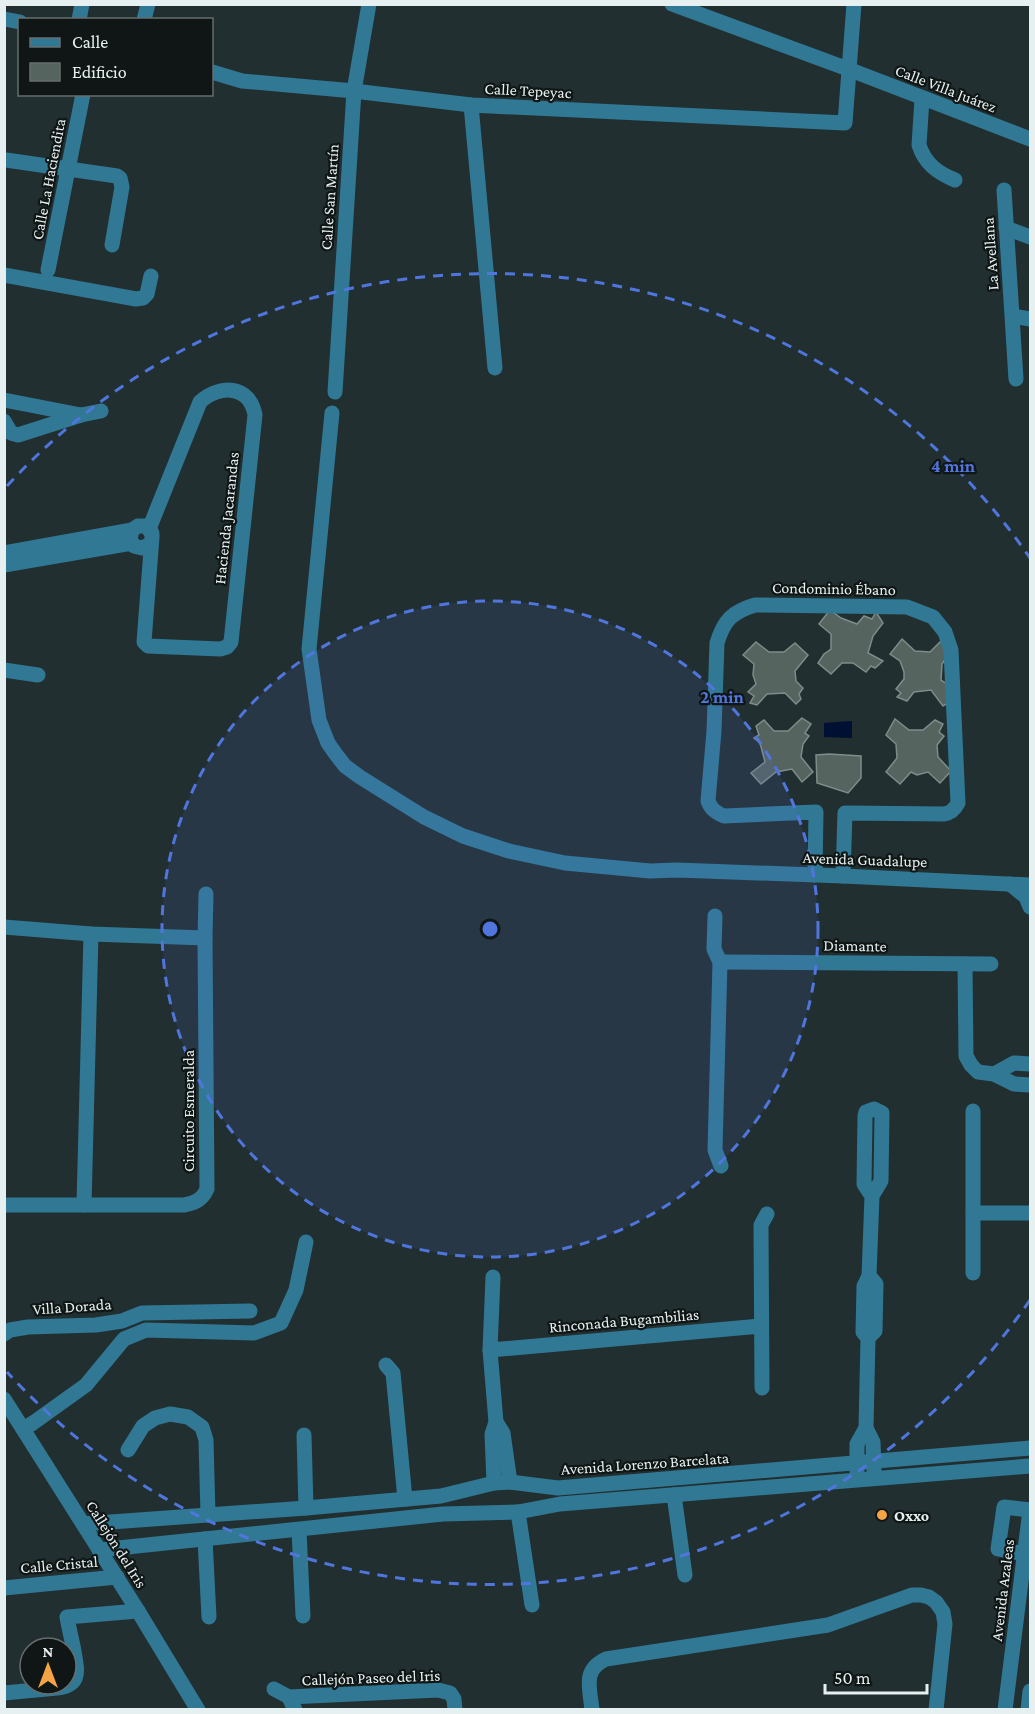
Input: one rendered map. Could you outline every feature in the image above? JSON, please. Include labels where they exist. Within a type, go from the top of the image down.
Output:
[{"type":"street","name":"Calle San Martín","points":[[335,392],[354,91],[369,4]]},
{"type":"street","name":"Calle Villa Juárez","points":[[672,4],[1030,139]]},
{"type":"street","points":[[849,69],[854,4]]},
{"type":"street","name":"Calle Tepeyac","points":[[213,72],[242,81],[471,105],[845,123],[849,69]]},
{"type":"street","name":"Calle La Haciendita","points":[[48,270],[83,96]]},
{"type":"street","points":[[922,99],[919,145],[921,152],[933,168],[955,180]]},
{"type":"street","points":[[471,105],[495,368]]},
{"type":"street","points":[[6,160],[120,178],[122,187],[112,245]]},
{"type":"street","name":"La Avellana","points":[[1004,190],[1016,379]]},
{"type":"street","points":[[1006,228],[1030,237]]},
{"type":"street","points":[[4,275],[136,299],[143,298],[147,294],[152,276]]},
{"type":"street","points":[[1012,316],[1030,320]]},
{"type":"street","name":"Hacienda Jacarandas","points":[[224,390],[234,390],[243,394],[254,407],[255,415],[231,642],[227,647],[220,649],[148,646],[144,642],[150,535],[200,402],[213,393],[224,390]]},
{"type":"street","points":[[4,400],[81,415]]},
{"type":"street","points":[[4,421],[11,433],[18,435],[101,411]]},
{"type":"street","name":"Avenida Guadalupe","points":[[332,413],[309,649],[319,720],[328,743],[345,766],[424,817],[472,839],[509,851],[565,863],[650,871],[843,876],[1030,885]]},
{"type":"street","points":[[10,558],[132,537],[134,546],[142,548],[149,545],[150,535]]},
{"type":"street","name":"Condominio Ébano","points":[[815,875],[816,812],[724,816],[710,808],[707,793],[714,732],[717,643],[728,618],[755,605],[907,607],[933,617],[945,632],[951,650],[956,807],[944,814],[845,813],[843,876]]},
{"type":"street","points":[[4,670],[38,675]]},
{"type":"street","points":[[1010,884],[1026,897],[1030,907]]},
{"type":"street","name":"Circuito Esmeralda","points":[[4,1205],[184,1205],[200,1200],[204,1195],[207,1189],[206,894]]},
{"type":"street","points":[[715,916],[714,949],[720,962],[715,1150],[721,1166]]},
{"type":"street","points":[[4,927],[91,934],[205,938]]},
{"type":"street","points":[[84,1205],[91,934]]},
{"type":"street","name":"Diamante","points":[[720,962],[991,964]]},
{"type":"street","points":[[965,964],[966,1056],[978,1072],[994,1074],[1014,1084],[1030,1085]]},
{"type":"street","points":[[994,1074],[1014,1064],[1030,1064]]},
{"type":"street","points":[[872,1196],[864,1184],[865,1116],[866,1112],[874,1109],[882,1113],[881,1181],[872,1196],[869,1276],[876,1284],[875,1331],[868,1338],[866,1428],[873,1442],[874,1480]]},
{"type":"street","points":[[973,1111],[973,1273]]},
{"type":"street","points":[[973,1214],[1030,1213]]},
{"type":"street","points":[[762,1388],[761,1225],[767,1214]]},
{"type":"street","points":[[23,1429],[86,1386],[124,1339],[146,1330],[254,1333],[281,1323],[296,1290],[306,1242]]},
{"type":"street","points":[[493,1277],[490,1350],[496,1422],[492,1434],[494,1483]]},
{"type":"street","name":"Villa Dorada","points":[[4,1334],[10,1330],[28,1327],[96,1325],[122,1321],[142,1312],[250,1311]]},
{"type":"street","name":"Rinconada Bugambilias","points":[[490,1350],[761,1326]]},
{"type":"street","points":[[386,1365],[393,1373],[405,1500]]},
{"type":"street","name":"Callejón del Iris","points":[[4,1400],[117,1577],[198,1710]]},
{"type":"street","points":[[128,1450],[143,1426],[155,1418],[170,1414],[188,1417],[202,1426],[207,1440],[208,1515]]},
{"type":"street","points":[[496,1422],[503,1433],[510,1482]]},
{"type":"street","points":[[857,1481],[857,1444],[866,1428]]},
{"type":"street","points":[[304,1435],[306,1508]]},
{"type":"street","name":"Avenida Lorenzo Barcelata","points":[[83,1524],[405,1500],[441,1496],[494,1483],[510,1482],[558,1488],[1030,1448]]},
{"type":"street","name":"Avenida Lorenzo Barcelata","points":[[99,1550],[443,1514],[518,1512],[560,1504],[1030,1466]]},
{"type":"street","points":[[803,1468],[803,1485]]},
{"type":"street","points":[[558,1488],[563,1495],[560,1504]]},
{"type":"street","points":[[674,1495],[685,1575]]},
{"type":"street","points":[[441,1496],[439,1506],[443,1514]]},
{"type":"street","points":[[1025,1554],[998,1549],[1004,1507],[1030,1510]]},
{"type":"street","name":"Avenida Azaleas","points":[[1005,1710],[1026,1586],[1025,1554],[1030,1510]]},
{"type":"street","points":[[518,1512],[532,1605]]},
{"type":"street","points":[[161,1518],[164,1543]]},
{"type":"street","points":[[299,1530],[303,1616]]},
{"type":"street","points":[[205,1539],[209,1617]]},
{"type":"street","name":"Calle Cristal","points":[[4,1588],[117,1577]]},
{"type":"street","points":[[592,1710],[590,1673],[599,1662],[606,1659],[828,1625],[905,1598],[921,1595],[936,1602],[943,1612],[945,1624],[936,1710]]},
{"type":"street","points":[[4,1693],[65,1687],[72,1683],[78,1671],[67,1617],[138,1611]]},
{"type":"street","points":[[274,1689],[292,1703]]},
{"type":"street","name":"Callejón Paseo del Iris","points":[[292,1703],[438,1690],[450,1694],[454,1699],[455,1710]]},
{"type":"street","points":[[1028,1710],[1030,1691]]},
{"type":"water","points":[[852,721],[852,738],[824,737],[824,723]]},
{"type":"building","points":[[830,610],[841,618],[857,624],[864,616],[872,619],[876,612],[883,623],[873,636],[868,653],[883,661],[875,668],[871,666],[866,672],[853,663],[842,663],[831,674],[818,663],[831,649],[831,634],[819,624]]},
{"type":"building","points":[[945,637],[951,651],[942,664],[941,680],[953,688],[953,700],[943,706],[931,690],[914,692],[907,701],[897,697],[901,693],[896,689],[904,679],[904,672],[900,661],[890,654],[902,639],[915,651],[930,652]]},
{"type":"building","points":[[756,642],[769,652],[784,652],[795,643],[808,655],[795,671],[796,681],[803,688],[799,694],[801,699],[796,704],[785,693],[767,694],[757,705],[750,703],[754,696],[748,692],[756,684],[753,675],[754,664],[743,655]]},
{"type":"building","points":[[802,718],[811,724],[805,733],[809,736],[803,744],[801,757],[813,772],[802,782],[792,769],[776,772],[761,784],[751,773],[765,762],[760,743],[754,738],[759,735],[756,726],[764,720],[774,731],[788,731]]},
{"type":"building","points":[[895,719],[909,730],[923,730],[935,720],[943,724],[939,732],[944,736],[937,745],[938,757],[951,771],[940,783],[928,772],[917,775],[911,772],[900,784],[886,772],[897,758],[896,744],[886,735]]},
{"type":"building","points":[[816,755],[861,756],[861,778],[848,793],[817,783]]},
{"type":"place","name":"Oxxo","points":[[882,1515]]}]
